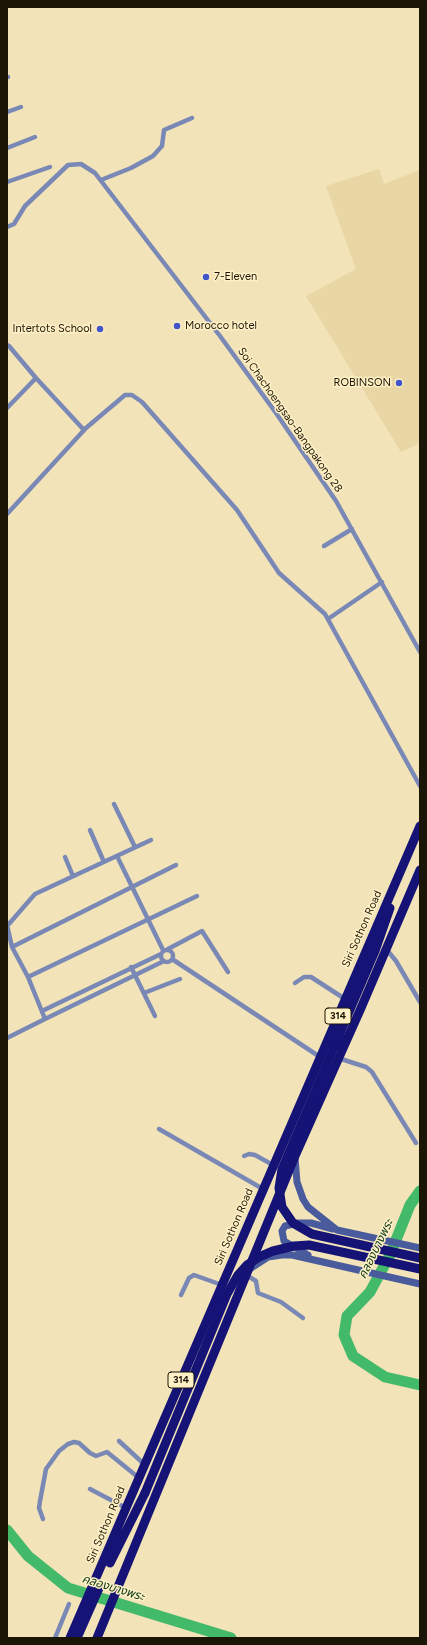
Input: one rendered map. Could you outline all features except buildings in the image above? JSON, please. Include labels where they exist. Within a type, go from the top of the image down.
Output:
[{"type":"highway","name":"Siri Sothon Road","points":[[75,1634],[109,1556],[126,1508],[420,826]]},
{"type":"highway","points":[[403,865],[375,951],[282,1168],[279,1188],[282,1207],[293,1223],[312,1234],[420,1258]]},
{"type":"highway","name":"314","points":[[97,1638],[295,1156],[387,950],[420,870]]},
{"type":"highway","points":[[256,1206],[262,1215],[271,1214]]},
{"type":"highway","points":[[246,1231],[250,1228],[255,1228],[263,1235]]},
{"type":"highway","points":[[109,1556],[145,1493],[229,1290],[238,1275],[247,1265],[259,1257],[273,1251],[294,1246],[309,1245],[420,1269]]},
{"type":"main road","points":[[295,1156],[297,1182],[303,1199],[308,1207],[337,1230]]},
{"type":"main road","points":[[322,1262],[284,1242],[282,1231],[286,1226],[298,1223],[311,1223],[416,1247]]},
{"type":"main road","points":[[247,1272],[268,1257],[282,1255],[301,1257],[416,1284]]},
{"type":"street","points":[[7,112],[21,107]]},
{"type":"street","points":[[101,180],[131,168],[153,156],[162,146],[164,130],[192,118]]},
{"type":"street","points":[[7,148],[35,137]]},
{"type":"street","name":"Soi Chachoengsao-Bangpakong 28","points":[[7,227],[14,224],[24,206],[68,165],[76,163],[86,166],[96,173],[203,313],[273,409],[336,501],[420,652]]},
{"type":"street","points":[[7,182],[50,167]]},
{"type":"street","points":[[7,345],[84,430]]},
{"type":"street","points":[[7,408],[36,378]]},
{"type":"street","points":[[7,514],[84,430],[125,395],[132,395],[142,402],[237,510],[279,573],[316,605],[328,619],[420,786]]},
{"type":"street","points":[[324,546],[352,529]]},
{"type":"street","points":[[328,619],[382,582]]},
{"type":"street","points":[[114,804],[135,847]]},
{"type":"street","points":[[90,830],[104,862]]},
{"type":"street","points":[[45,1019],[28,977],[12,948],[8,925],[35,894],[151,840]]},
{"type":"street","points":[[117,856],[164,951],[161,958],[164,961]]},
{"type":"street","points":[[64,857],[73,876]]},
{"type":"street","points":[[12,948],[176,865]]},
{"type":"street","points":[[28,977],[197,896]]},
{"type":"street","points":[[42,1011],[202,931],[228,972]]},
{"type":"street","points":[[387,950],[396,961],[420,1002]]},
{"type":"street","points":[[164,951],[173,953],[172,959]]},
{"type":"street","points":[[7,1038],[134,975],[164,961],[168,962],[172,959]]},
{"type":"street","points":[[172,959],[320,1057]]},
{"type":"street","points":[[131,967],[155,1016]]},
{"type":"street","points":[[296,983],[304,977],[311,977],[345,998]]},
{"type":"street","points":[[144,993],[180,979]]},
{"type":"street","points":[[338,1058],[366,1067],[372,1072],[416,1143]]},
{"type":"street","points":[[159,1129],[263,1189]]},
{"type":"street","points":[[244,1156],[249,1154],[255,1155],[273,1165]]},
{"type":"street","points":[[247,1272],[256,1281],[258,1293],[281,1302],[303,1318]]},
{"type":"street","points":[[181,1295],[191,1275],[198,1275],[222,1285]]},
{"type":"street","points":[[119,1441],[145,1465]]},
{"type":"street","points":[[43,1519],[39,1508],[46,1469],[59,1451],[68,1444],[74,1442],[79,1443],[90,1453],[96,1456],[107,1452],[139,1478]]},
{"type":"street","points":[[90,1489],[126,1508]]},
{"type":"street","points":[[55,1638],[69,1604]]},
{"type":"shaded area","points":[[379,169],[384,184],[420,170],[420,443],[401,452],[306,296],[356,269],[326,186]]},
{"type":"waterway","name":"คลองบางพระ","points":[[420,1191],[410,1205],[390,1255],[370,1292],[347,1316],[344,1335],[353,1356],[385,1377],[420,1385]]},
{"type":"waterway","name":"คลองบางพระ","points":[[7,1530],[28,1556],[68,1588],[231,1638]]},
{"type":"place","name":"7-Eleven","points":[[206,277]]},
{"type":"place","name":"Morocco hotel","points":[[177,326]]},
{"type":"place","name":"Intertots School","points":[[100,329]]},
{"type":"place","name":"ROBINSON","points":[[399,383]]}]
